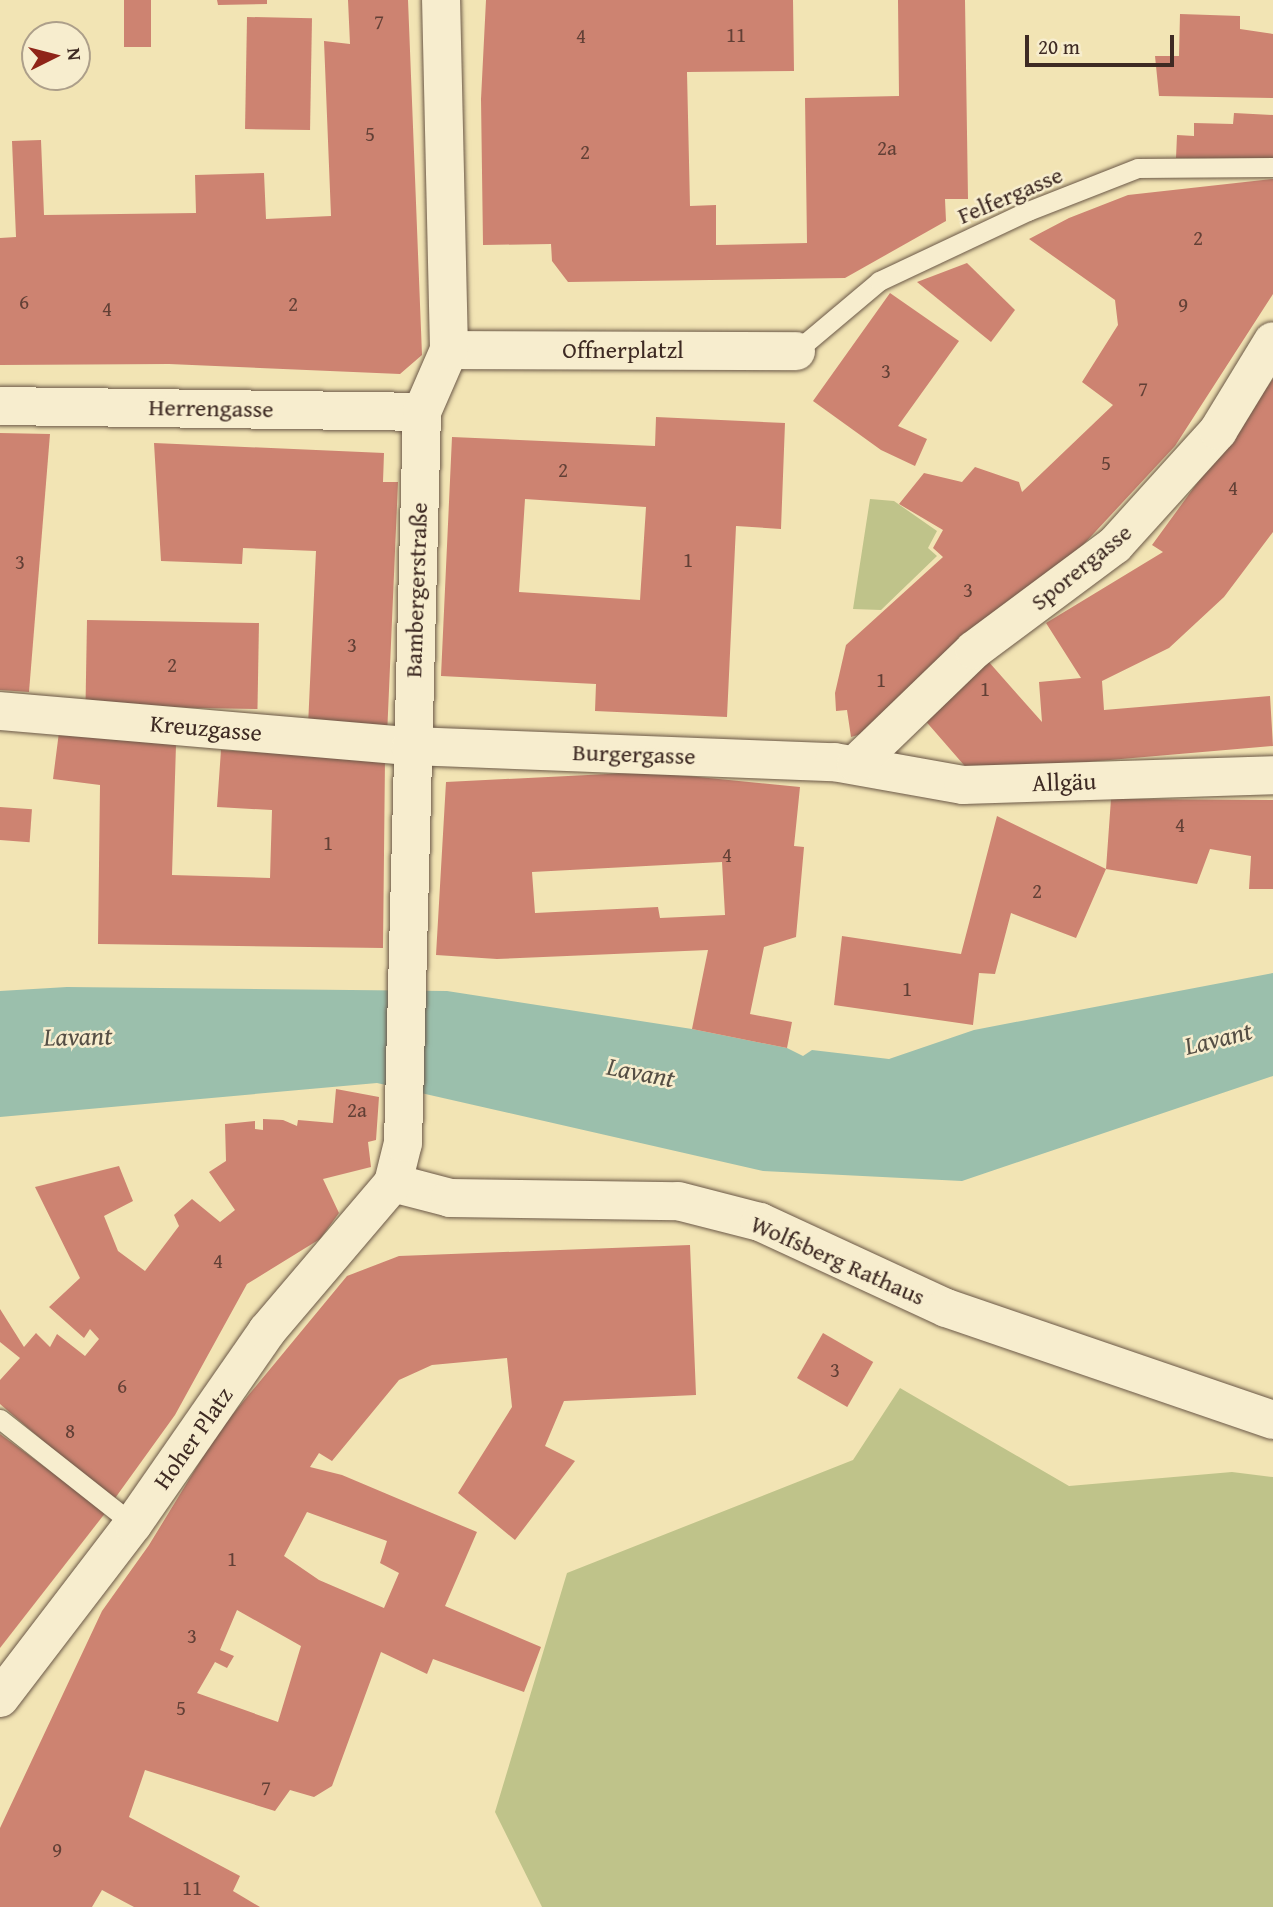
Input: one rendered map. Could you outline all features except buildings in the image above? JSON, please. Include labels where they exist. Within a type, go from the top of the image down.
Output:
[{"type":"street","name":"Bambergerstraße","points":[[393,1184],[403,1143],[410,968],[411,746],[422,412],[449,350],[441,0]]},
{"type":"street","name":"Sporergasse","points":[[856,764],[974,650],[1115,545],[1218,431],[1273,341]]},
{"type":"street","name":"Offnerplatzl","points":[[449,350],[796,351]]},
{"type":"street","name":"Herrengasse","points":[[0,406],[422,412]]},
{"type":"street","name":"Kreuzgasse","points":[[0,711],[411,746]]},
{"type":"street","name":"Burgergasse","points":[[411,746],[856,764]]},
{"type":"street","name":"Allgäu","points":[[856,764],[963,785],[1273,775]]},
{"type":"street","name":"Wolfsberg Rathaus","points":[[393,1184],[450,1198],[678,1201],[760,1222],[946,1308],[1273,1420]]},
{"type":"street","name":"Hoher Platz","points":[[0,1698],[133,1524],[267,1331],[393,1184]]},
{"type":"lane","name":"Felfergasse","points":[[796,351],[879,281],[1028,211],[1138,168],[1273,167]]},
{"type":"lane","points":[[0,1419],[133,1524]]},
{"type":"green space","points":[[870,499],[894,501],[937,531],[928,548],[937,556],[881,610],[853,609]]},
{"type":"green space","points":[[900,1388],[1069,1486],[1232,1472],[1273,1477],[1273,1907],[542,1907],[495,1812],[567,1573],[853,1460]]},
{"type":"water","name":"Lavant","points":[[1273,973],[1273,1076],[962,1181],[763,1171],[377,1083],[0,1117],[0,991],[67,987],[447,991],[692,1029],[787,1048],[803,1056],[812,1050],[889,1059],[974,1030]]}]
